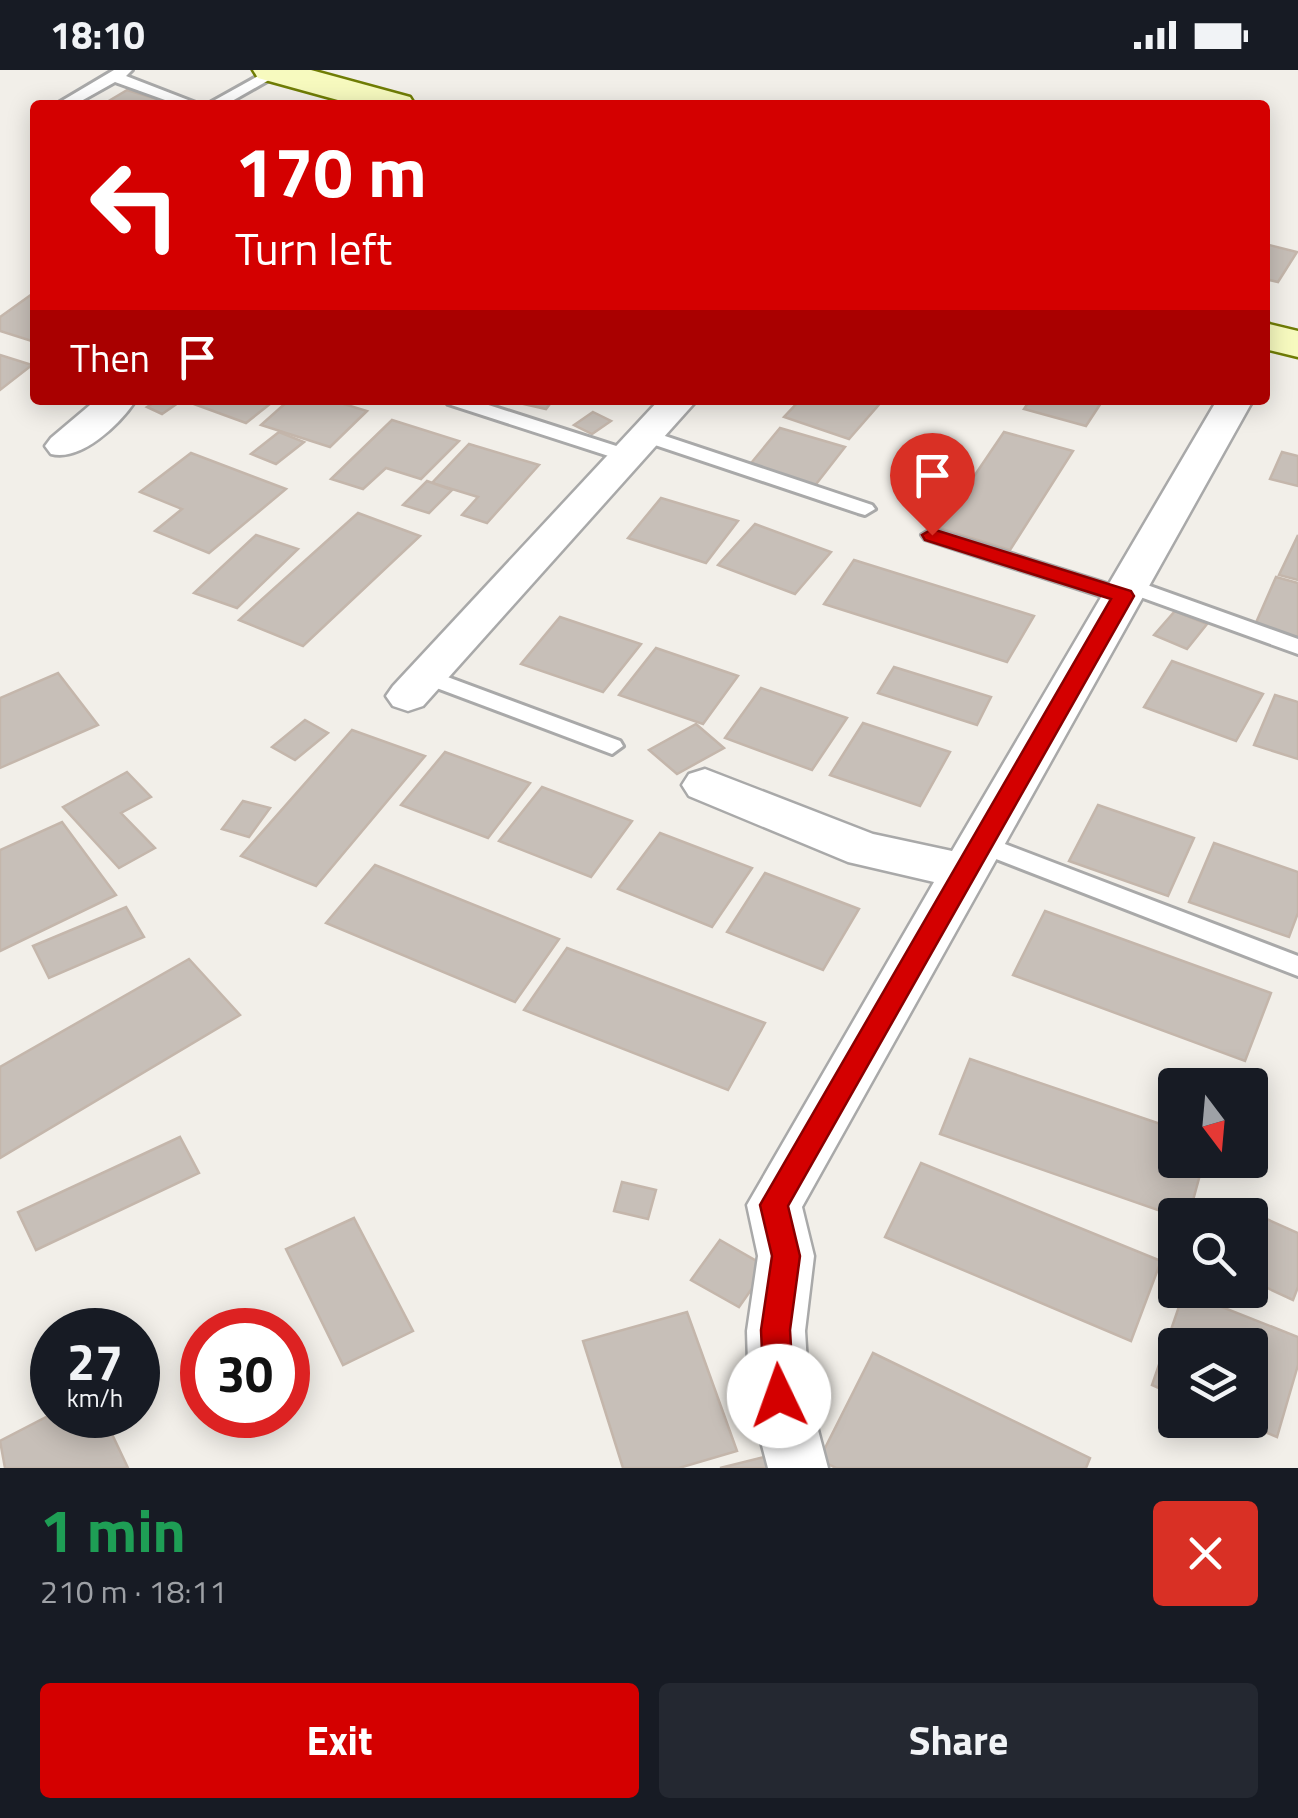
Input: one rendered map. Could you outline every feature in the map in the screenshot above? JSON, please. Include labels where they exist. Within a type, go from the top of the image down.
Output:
[{"type":"street","points":[[273,71],[379,100]]},
{"type":"street","points":[[64,446],[112,405]]},
{"type":"street","points":[[417,686],[674,405]]},
{"type":"street","points":[[798,1468],[779,1396],[776,1330],[786,1256],[774,1205],[1232,405]]},
{"type":"street","points":[[705,785],[865,850],[973,858]]},
{"type":"lane","points":[[223,100],[273,71]]},
{"type":"lane","points":[[72,100],[119,73],[181,100]]},
{"type":"lane","points":[[474,405],[864,509]]},
{"type":"lane","points":[[932,535],[1126,591],[1298,647]]},
{"type":"lane","points":[[417,686],[612,746]]},
{"type":"lane","points":[[973,858],[1298,966]]},
{"type":"building","points":[[127,90],[160,100],[110,100]]},
{"type":"building","points":[[1270,245],[1297,252],[1278,282],[1270,280]]},
{"type":"building","points":[[30,296],[30,340],[0,331],[0,317]]},
{"type":"building","points":[[0,355],[30,364],[30,367],[0,390]]},
{"type":"building","points":[[150,405],[175,405],[162,414],[147,407]]},
{"type":"building","points":[[197,405],[269,405],[246,423]]},
{"type":"building","points":[[283,405],[347,405],[367,411],[330,447],[261,425]]},
{"type":"building","points":[[795,405],[879,405],[849,439],[784,417]]},
{"type":"building","points":[[1027,405],[1100,405],[1086,426],[1024,409]]},
{"type":"building","points":[[593,412],[611,421],[592,434],[574,425]]},
{"type":"building","points":[[392,420],[459,441],[421,479],[386,468],[363,489],[331,479]]},
{"type":"building","points":[[780,428],[845,447],[813,488],[747,468]]},
{"type":"building","points":[[279,432],[304,442],[276,464],[251,454]]},
{"type":"building","points":[[1004,432],[1073,451],[1010,550],[939,528]]},
{"type":"building","points":[[469,444],[539,465],[487,523],[462,515],[478,497],[432,483]]},
{"type":"building","points":[[1282,452],[1298,456],[1298,486],[1270,479]]},
{"type":"building","points":[[191,453],[286,489],[209,553],[155,531],[182,509],[140,492]]},
{"type":"building","points":[[427,481],[452,490],[429,513],[403,505]]},
{"type":"building","points":[[661,498],[738,521],[706,563],[628,538]]},
{"type":"building","points":[[358,513],[420,536],[303,646],[239,620]]},
{"type":"building","points":[[755,524],[831,552],[795,594],[718,565]]},
{"type":"building","points":[[256,535],[298,549],[237,608],[194,593]]},
{"type":"building","points":[[1298,535],[1298,580],[1279,575]]},
{"type":"building","points":[[854,560],[1034,616],[1007,662],[824,604]]},
{"type":"building","points":[[1276,577],[1298,583],[1298,638],[1255,625]]},
{"type":"building","points":[[1175,611],[1207,624],[1187,649],[1154,635]]},
{"type":"building","points":[[560,617],[641,644],[603,692],[521,664]]},
{"type":"building","points":[[656,648],[738,676],[703,724],[619,695]]},
{"type":"building","points":[[1172,661],[1263,694],[1236,741],[1144,707]]},
{"type":"building","points":[[894,667],[991,697],[977,725],[878,693]]},
{"type":"building","points":[[58,673],[98,725],[0,768],[0,698]]},
{"type":"building","points":[[761,688],[847,718],[812,770],[725,738]]},
{"type":"building","points":[[1275,695],[1298,702],[1298,759],[1254,745]]},
{"type":"building","points":[[305,720],[328,733],[295,760],[272,747]]},
{"type":"building","points":[[863,723],[950,752],[920,806],[830,775]]},
{"type":"building","points":[[696,724],[724,748],[677,774],[649,750]]},
{"type":"building","points":[[352,730],[425,756],[316,886],[241,856]]},
{"type":"building","points":[[445,752],[530,783],[488,838],[401,805]]},
{"type":"building","points":[[127,772],[151,797],[121,813],[155,848],[119,868],[63,807]]},
{"type":"building","points":[[542,787],[632,821],[591,877],[499,841]]},
{"type":"building","points":[[243,801],[270,808],[249,837],[222,829]]},
{"type":"building","points":[[1098,805],[1194,838],[1168,896],[1069,861]]},
{"type":"building","points":[[62,822],[116,895],[0,951],[0,850]]},
{"type":"building","points":[[660,833],[752,868],[712,927],[618,889]]},
{"type":"building","points":[[1214,843],[1298,872],[1298,913],[1289,937],[1189,902]]},
{"type":"building","points":[[375,865],[559,939],[515,1002],[326,923]]},
{"type":"building","points":[[765,873],[859,909],[823,970],[727,932]]},
{"type":"building","points":[[126,907],[144,937],[49,978],[33,946]]},
{"type":"building","points":[[1045,911],[1271,993],[1245,1061],[1013,975]]},
{"type":"building","points":[[567,948],[765,1023],[728,1090],[524,1010]]},
{"type":"building","points":[[189,959],[240,1015],[0,1158],[0,1067]]},
{"type":"building","points":[[970,1059],[1158,1123],[1158,1178],[1199,1178],[1194,1198],[1158,1198],[1158,1210],[940,1134]]},
{"type":"building","points":[[180,1137],[199,1173],[36,1250],[18,1212]]},
{"type":"building","points":[[921,1163],[1158,1260],[1158,1269],[1131,1341],[885,1237]]},
{"type":"building","points":[[622,1182],[656,1190],[648,1219],[614,1211]]},
{"type":"building","points":[[354,1218],[413,1331],[343,1365],[286,1249]]},
{"type":"building","points":[[1268,1220],[1298,1233],[1298,1287],[1293,1300],[1268,1288]]},
{"type":"building","points":[[720,1240],[767,1267],[739,1307],[691,1280]]},
{"type":"building","points":[[1178,1308],[1225,1308],[1298,1337],[1298,1365],[1277,1437],[1268,1433],[1268,1328],[1172,1328]]},
{"type":"building","points":[[687,1312],[737,1451],[679,1468],[623,1468],[583,1341]]},
{"type":"building","points":[[873,1353],[1090,1458],[1086,1468],[836,1468],[819,1460]]},
{"type":"building","points":[[30,1425],[30,1438],[114,1438],[128,1468],[5,1468],[0,1441]]},
{"type":"building","points":[[768,1456],[771,1468],[720,1468]]},
{"type":"route","points":[[779,1396],[776,1330],[786,1256],[774,1205],[1123,596],[932,535]]}]
